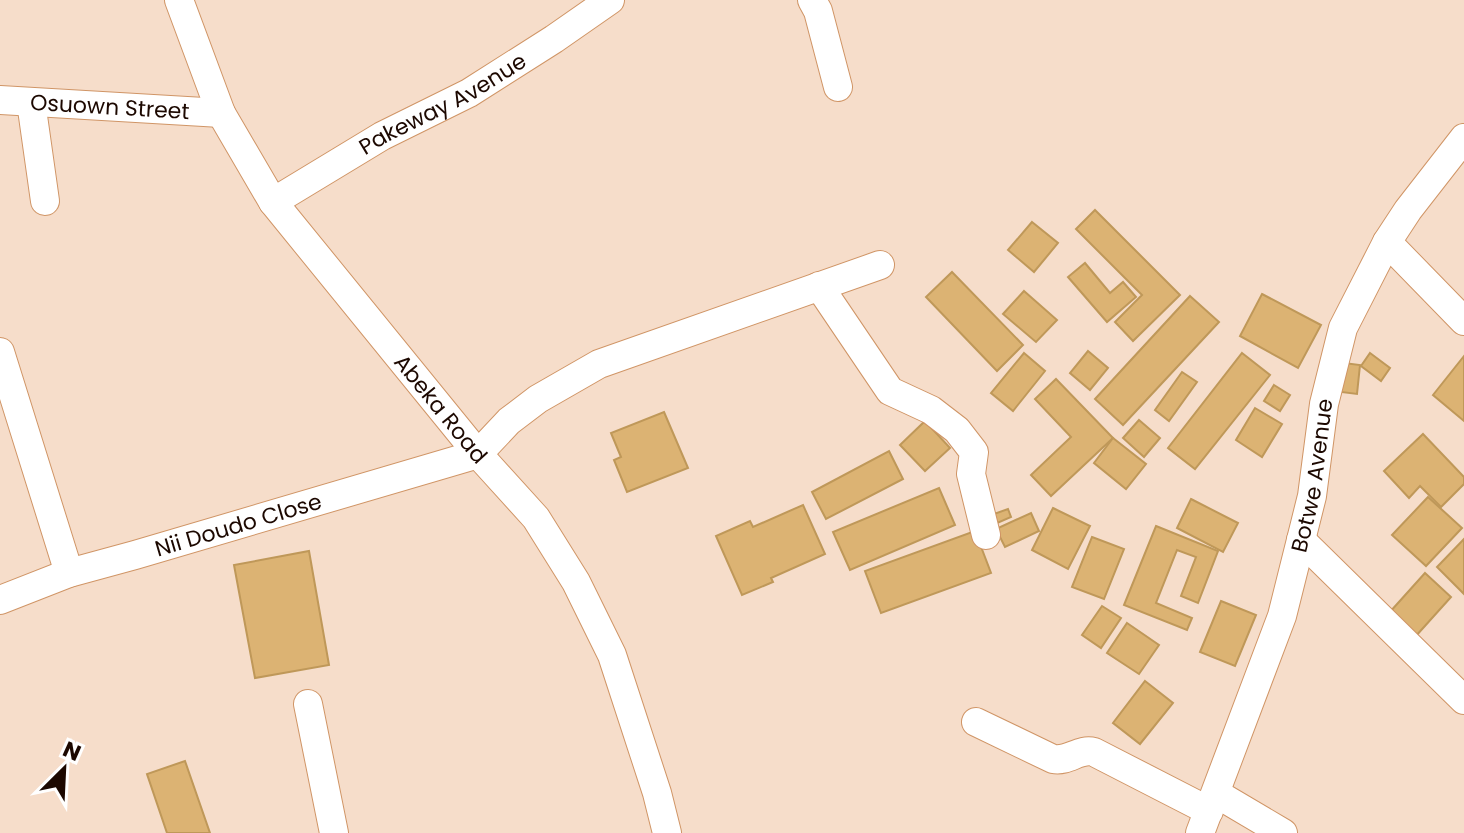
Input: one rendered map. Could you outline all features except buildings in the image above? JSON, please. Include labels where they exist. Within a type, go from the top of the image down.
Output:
[{"type":"street","name":"Abeka Road","points":[[179,0],[221,113],[273,202],[478,454],[536,518],[576,582],[612,655],[667,833]]},
{"type":"street","name":"Pakeway Avenue","points":[[273,202],[382,136],[469,93],[610,0]]},
{"type":"street","points":[[812,0],[818,11],[838,87]]},
{"type":"street","name":"Osuown Street","points":[[0,100],[221,113]]},
{"type":"street","points":[[31,102],[45,201]]},
{"type":"street","name":"Botwe Avenue","points":[[1209,813],[1282,616],[1312,496],[1324,404],[1343,328],[1387,242],[1464,138]]},
{"type":"street","points":[[1387,242],[1464,321]]},
{"type":"street","points":[[478,454],[509,421],[538,399],[599,364],[880,265]]},
{"type":"street","points":[[819,286],[890,391],[931,410],[957,430],[974,452],[971,474],[986,535]]},
{"type":"street","points":[[0,352],[69,573]]},
{"type":"street","name":"Nii Doudo Close","points":[[0,600],[69,573],[478,454]]},
{"type":"street","points":[[1301,540],[1464,700]]},
{"type":"street","points":[[308,704],[334,833]]},
{"type":"street","points":[[976,722],[1053,759],[1062,761],[1085,750],[1094,752],[1209,813],[1283,833]]}]
